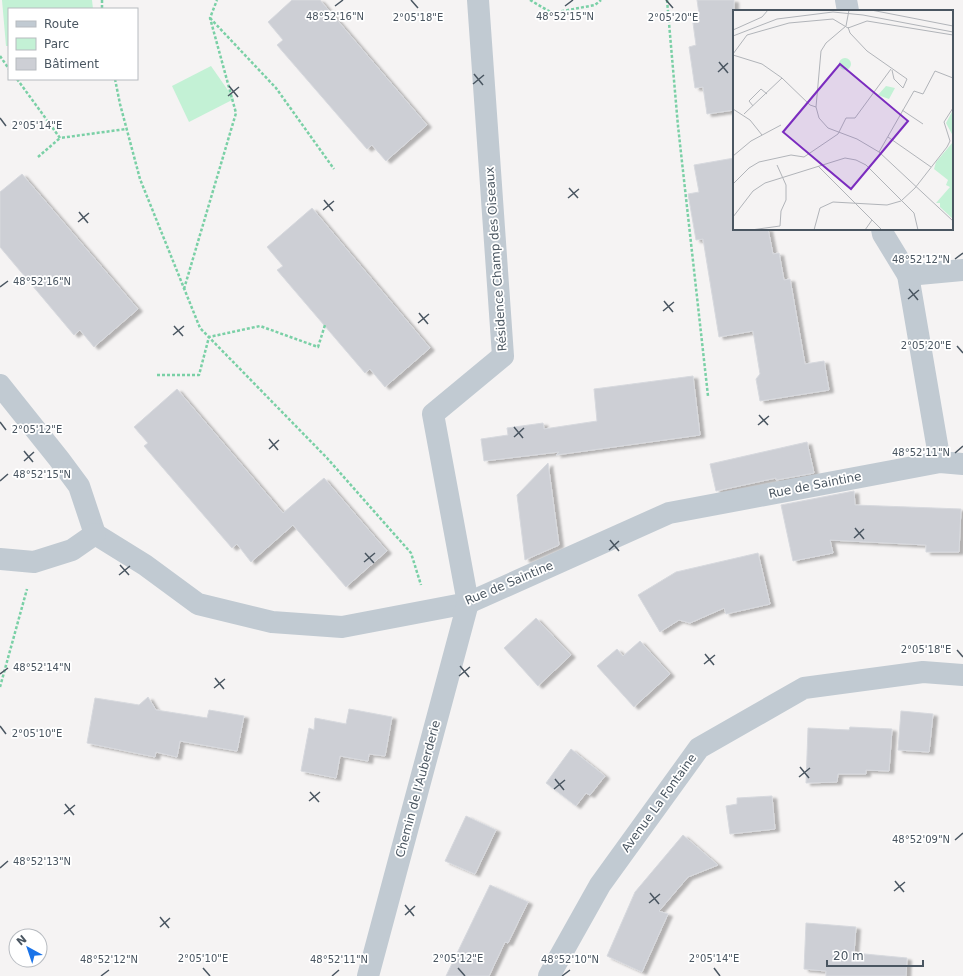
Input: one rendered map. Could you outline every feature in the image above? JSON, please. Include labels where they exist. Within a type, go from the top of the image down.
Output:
[{"type":"street","name":"Résidence Champ des Oiseaux","points":[[468,602],[433,414],[503,356],[478,0]]},
{"type":"street","points":[[846,0],[848,10]]},
{"type":"street","points":[[882,230],[883,234],[908,275],[940,462]]},
{"type":"street","points":[[908,275],[963,270]]},
{"type":"street","points":[[0,385],[59,458],[79,486],[95,534],[72,550],[34,562],[0,559]]},
{"type":"street","name":"Rue de Saintine","points":[[95,534],[145,565],[198,604],[272,622],[342,627],[468,602],[669,513],[940,462],[963,464]]},
{"type":"street","name":"Chemin de l'Auberderie","points":[[368,976],[468,602]]},
{"type":"street","name":"Avenue La Fontaine","points":[[549,976],[600,885],[699,748],[804,688],[924,672],[963,675]]},
{"type":"path","points":[[184,290],[236,113],[210,18],[217,0]]},
{"type":"path","points":[[530,0],[552,13],[594,4],[601,0]]},
{"type":"path","points":[[667,0],[678,126],[708,396]]},
{"type":"path","points":[[210,18],[276,88],[334,169]]},
{"type":"path","points":[[0,56],[8,68]]},
{"type":"path","points":[[18,80],[60,138]]},
{"type":"path","points":[[115,80],[126,129],[140,179],[200,328],[327,458],[411,553],[429,610]]},
{"type":"path","points":[[38,157],[60,138],[126,129]]},
{"type":"path","points":[[209,337],[260,326],[318,347],[325,325]]},
{"type":"path","points":[[157,375],[200,375],[209,337]]},
{"type":"path","points":[[0,687],[34,562]]},
{"type":"green space","points":[[2,0],[92,0],[93,8],[8,8],[8,46],[6,46]]},
{"type":"green space","points":[[211,66],[234,99],[189,122],[172,86]]},
{"type":"building","points":[[292,0],[320,0],[427,125],[386,161],[372,145],[367,149],[277,45],[283,40],[268,22]]},
{"type":"building","points":[[697,0],[734,0],[733,110],[707,114],[703,87],[695,88],[689,47],[696,45],[692,16],[699,14]]},
{"type":"building","points":[[733,158],[733,230],[768,230],[773,254],[779,253],[784,280],[790,279],[805,364],[824,361],[829,390],[760,401],[756,379],[760,374],[753,331],[719,337],[703,239],[696,240],[688,194],[699,192],[694,165]]},
{"type":"building","points":[[22,174],[138,309],[94,347],[80,330],[74,335],[0,247],[0,192]]},
{"type":"building","points":[[312,208],[430,348],[385,387],[370,369],[365,373],[277,270],[283,266],[267,247]]},
{"type":"building","points":[[693,376],[700,435],[556,455],[559,452],[484,461],[481,439],[508,435],[507,428],[543,423],[544,429],[597,421],[594,389]]},
{"type":"building","points":[[177,389],[283,513],[324,478],[387,551],[346,587],[293,525],[251,562],[237,544],[232,548],[144,446],[148,443],[134,427]]},
{"type":"building","points":[[807,442],[814,473],[776,480],[776,478],[716,491],[710,464]]},
{"type":"building","points":[[548,463],[559,545],[525,560],[517,495]]},
{"type":"building","points":[[854,491],[855,505],[961,509],[959,552],[926,552],[926,545],[830,540],[833,553],[793,561],[781,505]]},
{"type":"building","points":[[758,553],[770,604],[726,614],[724,608],[690,623],[679,620],[660,632],[638,595],[676,572]]},
{"type":"building","points":[[536,618],[571,655],[538,686],[504,648]]},
{"type":"building","points":[[640,641],[670,674],[634,707],[597,666],[617,649],[623,656]]},
{"type":"building","points":[[148,697],[156,710],[207,718],[209,710],[244,716],[237,751],[180,741],[177,757],[156,752],[155,757],[87,743],[95,698],[139,705]]},
{"type":"building","points":[[349,709],[392,717],[385,756],[369,754],[368,761],[340,756],[336,778],[301,771],[309,728],[314,730],[315,718],[346,724]]},
{"type":"building","points":[[901,711],[933,714],[929,752],[898,750]]},
{"type":"building","points":[[850,727],[892,729],[889,771],[866,770],[866,774],[838,774],[837,782],[806,783],[808,728],[849,730]]},
{"type":"building","points":[[571,749],[605,776],[590,795],[586,793],[576,806],[546,783]]},
{"type":"building","points":[[772,796],[775,829],[730,834],[726,806],[737,804],[737,798]]},
{"type":"building","points":[[466,816],[496,830],[475,874],[445,861]]},
{"type":"building","points":[[683,835],[718,865],[688,877],[659,911],[668,914],[642,972],[607,956],[635,892]]},
{"type":"building","points":[[490,885],[528,902],[508,943],[505,942],[489,976],[446,976]]},
{"type":"building","points":[[806,923],[856,927],[854,953],[907,958],[906,976],[826,976],[826,971],[804,969]]}]
